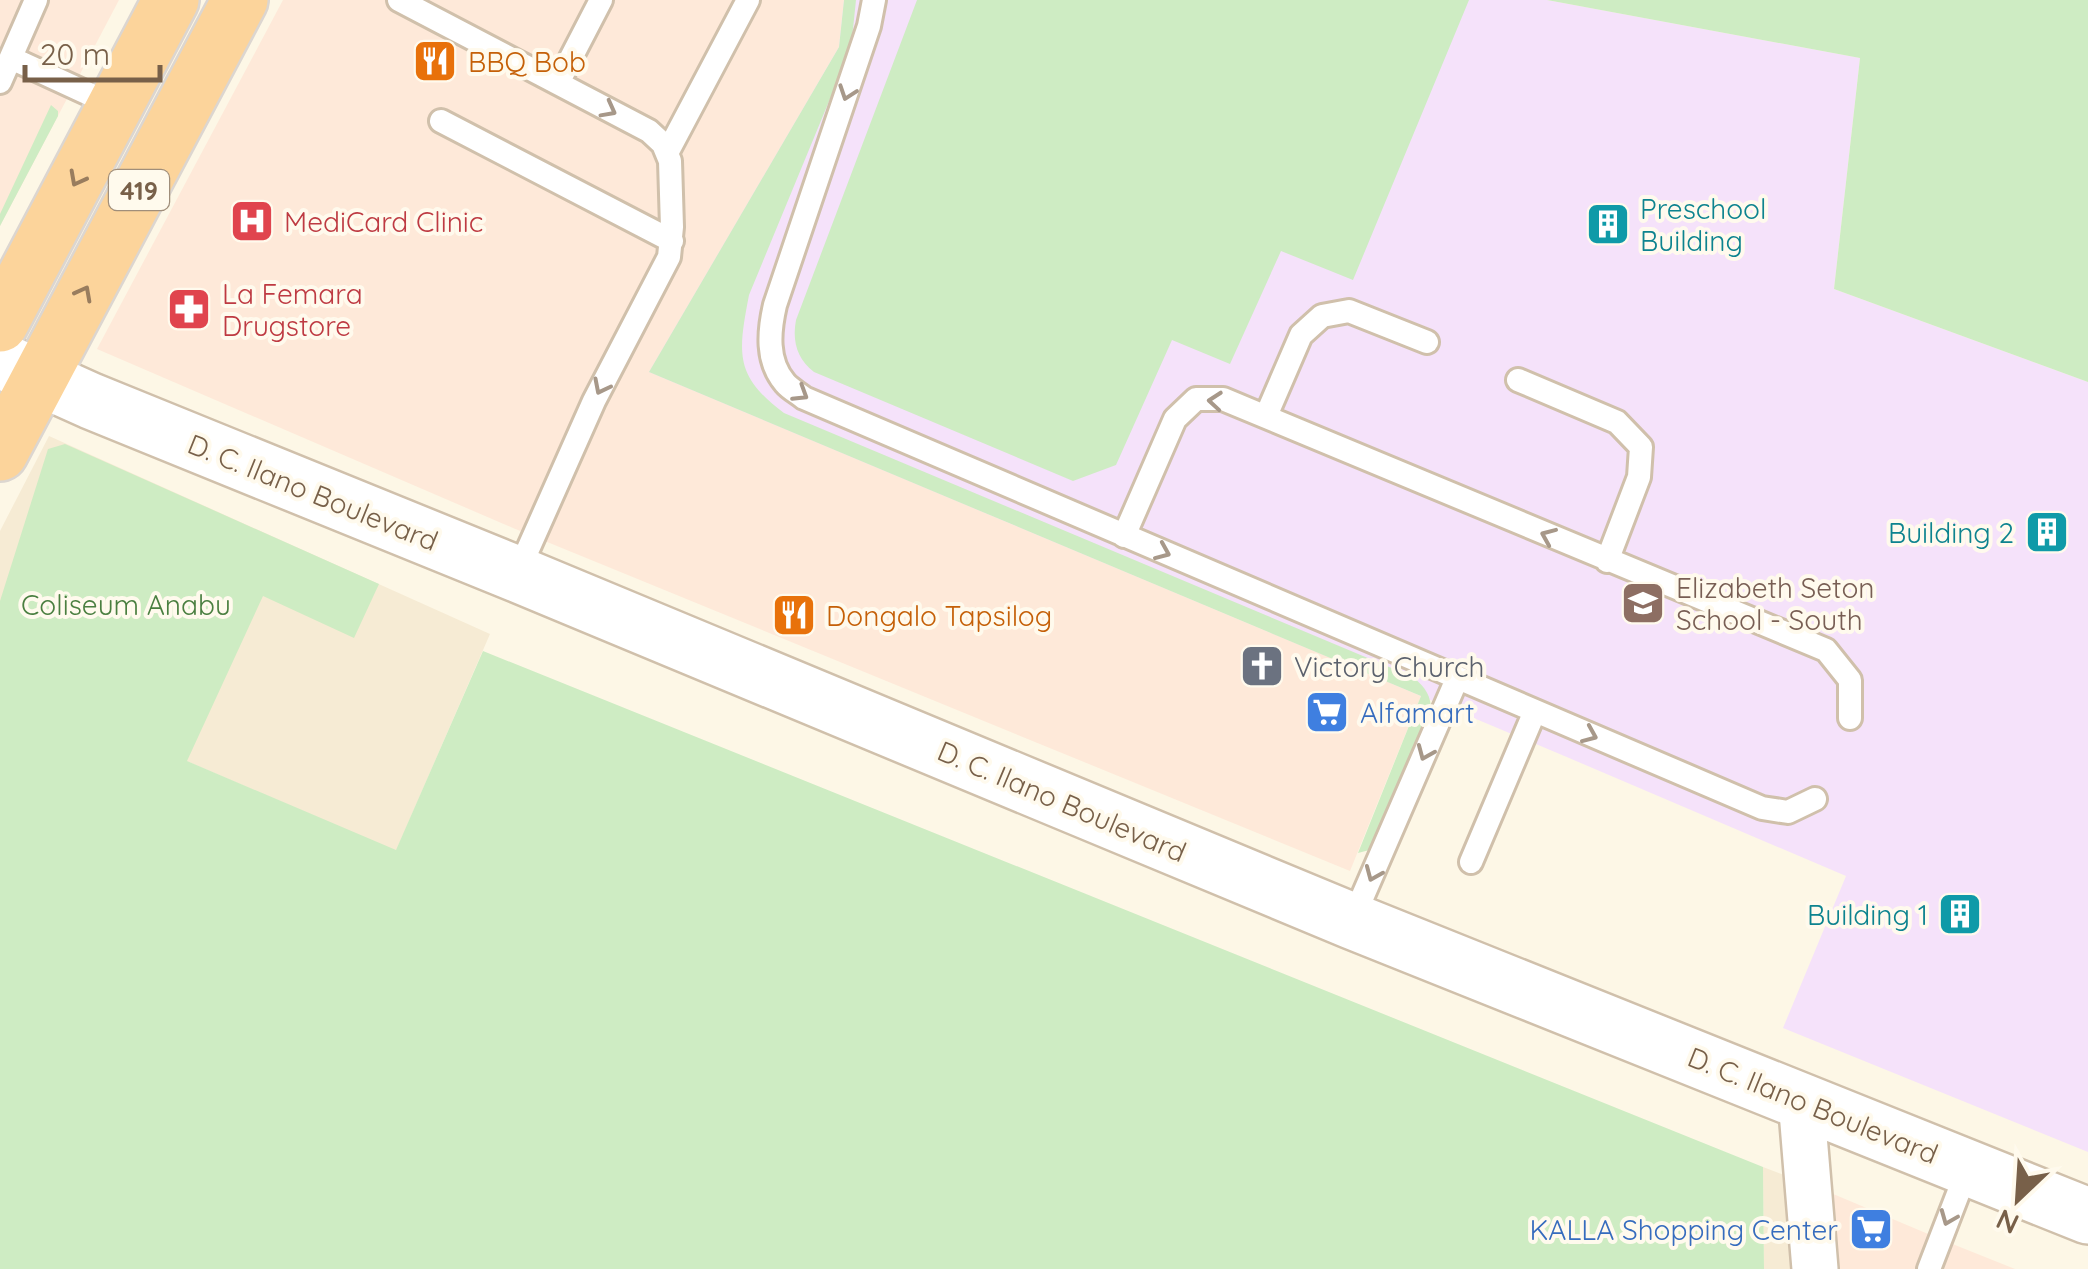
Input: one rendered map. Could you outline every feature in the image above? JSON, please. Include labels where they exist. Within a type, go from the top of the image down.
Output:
[{"type":"highway","name":"419","points":[[0,324],[171,0]]},
{"type":"highway","name":"419","points":[[0,453],[19,370],[240,0]]},
{"type":"street","name":"D. C. Ilano Boulevard","points":[[19,370],[1352,921],[2088,1216]]},
{"type":"street","points":[[1801,1099],[1815,1269]]},
{"type":"lane","points":[[0,82],[36,0]]},
{"type":"lane","points":[[399,0],[648,131],[662,144],[670,161],[669,257],[594,401],[516,574]]},
{"type":"lane","points":[[558,83],[601,0]]},
{"type":"lane","points":[[666,152],[748,0]]},
{"type":"lane","points":[[874,0],[870,26],[775,305],[769,332],[774,363],[785,383],[804,398],[1762,808],[1788,812],[1815,799]]},
{"type":"lane","points":[[11,58],[115,106]]},
{"type":"lane","points":[[441,120],[672,242]]},
{"type":"lane","points":[[1266,416],[1300,336],[1322,316],[1350,311],[1426,342]]},
{"type":"lane","points":[[1518,380],[1617,422],[1641,447],[1639,478],[1607,561]]},
{"type":"lane","points":[[1124,536],[1175,418],[1196,400],[1223,399],[1826,650],[1850,680],[1850,718]]},
{"type":"lane","points":[[1352,921],[1456,679]]},
{"type":"lane","points":[[1471,862],[1534,711]]},
{"type":"lane","points":[[1929,1269],[1968,1168]]},
{"type":"shaded area","points":[[0,0],[119,0],[0,226]]},
{"type":"shaded area","points":[[283,0],[844,0],[839,47],[650,372],[1421,696],[1350,871],[513,528],[97,349]]},
{"type":"shaded area","name":"Elizabeth Seton School - South","points":[[844,0],[1547,0],[1860,58],[1834,289],[2088,382],[2088,1152],[1783,1028],[1846,876],[649,372],[839,47]]},
{"type":"shaded area","points":[[49,436],[490,634],[396,851],[0,681],[0,531]]},
{"type":"shaded area","points":[[1763,1167],[1819,1188],[1828,1269],[1764,1269]]},
{"type":"shaded area","name":"KALLA Shopping Center","points":[[1819,1188],[1940,1239],[2015,1269],[1828,1269]]},
{"type":"green space","points":[[844,0],[856,0],[851,48],[749,295],[742,348],[748,375],[784,413],[1413,677],[1428,694],[1431,716],[1373,849],[1358,853],[1421,696],[649,372],[839,47]]},
{"type":"green space","points":[[917,0],[1469,0],[1353,280],[1281,251],[1230,364],[1172,340],[1116,465],[1073,481],[814,372],[797,349],[796,320]]},
{"type":"green space","points":[[1547,0],[2088,0],[2088,382],[1834,289],[1860,58]]},
{"type":"green space","points":[[51,105],[58,116],[0,226],[0,214]]},
{"type":"green space","name":"Coliseum Anabu","points":[[65,444],[379,584],[354,638],[263,596],[187,761],[396,850],[483,651],[1763,1167],[1764,1269],[0,1269],[0,601],[48,449]]},
{"type":"place","name":"BBQ Bob","points":[[435,61]]},
{"type":"place","name":"MediCard Clinic","points":[[252,221]]},
{"type":"place","name":"Preschool Building","points":[[1608,224]]},
{"type":"place","name":"La Femara Drugstore","points":[[189,309]]},
{"type":"place","name":"Building 2","points":[[2047,532]]},
{"type":"place","name":"Elizabeth Seton School - South","points":[[1643,603]]},
{"type":"place","name":"Dongalo Tapsilog","points":[[794,615]]},
{"type":"place","name":"Victory Church","points":[[1262,666]]},
{"type":"place","name":"Alfamart","points":[[1327,712]]},
{"type":"place","name":"Building 1","points":[[1960,914]]},
{"type":"place","name":"KALLA Shopping Center","points":[[1871,1229]]}]
